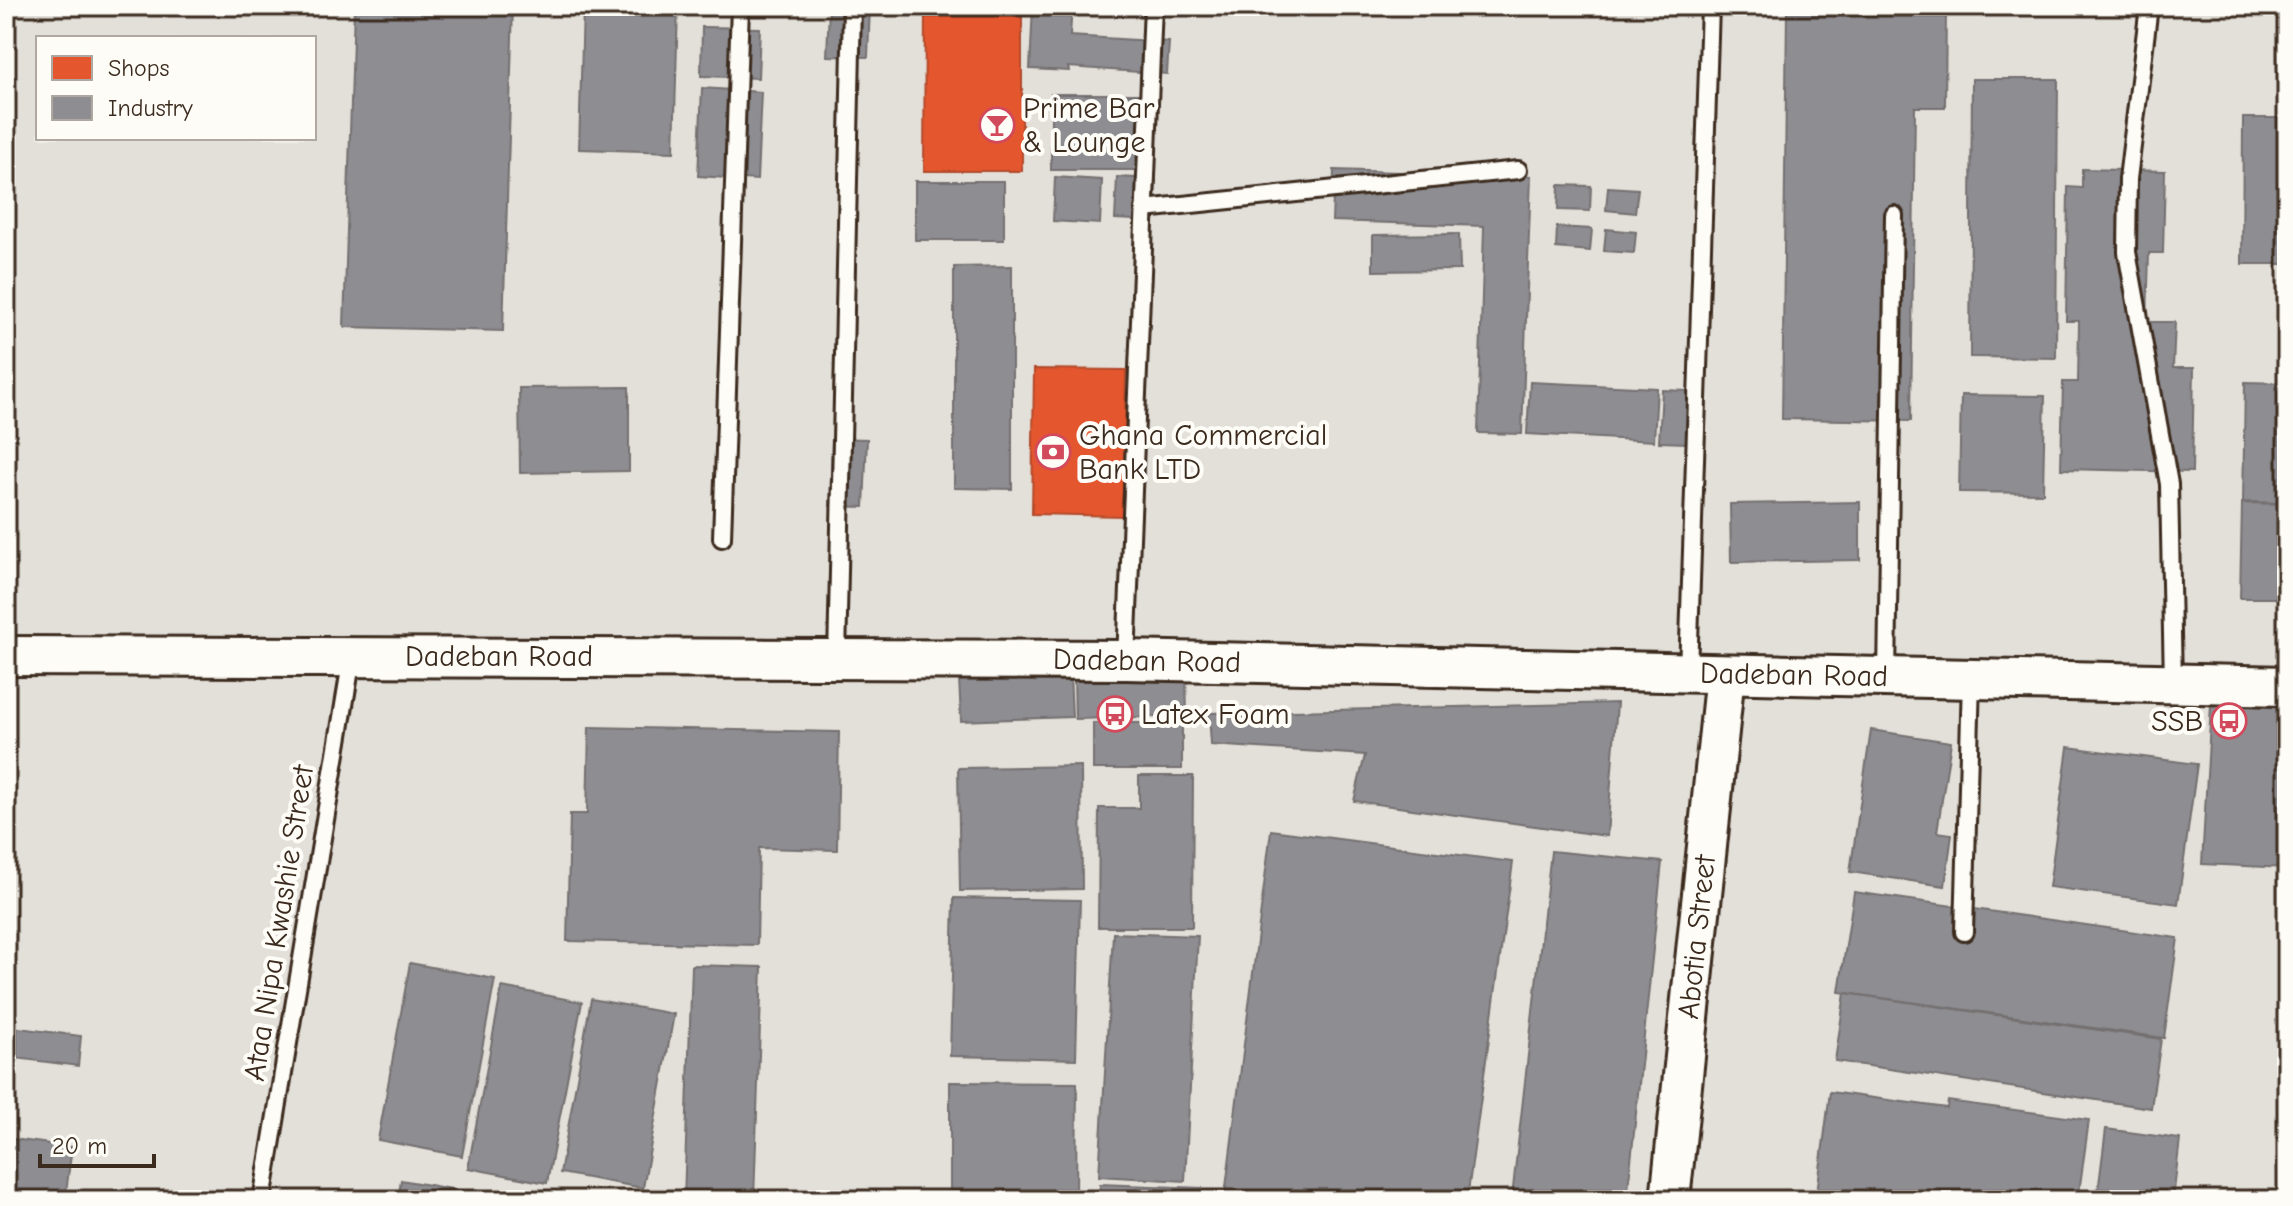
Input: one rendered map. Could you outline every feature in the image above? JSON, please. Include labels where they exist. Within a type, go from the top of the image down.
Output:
[{"type":"street","name":"Dadeban Road","points":[[6,656],[1126,660],[2287,686]]},
{"type":"street","name":"Abotia Street","points":[[1670,1200],[1706,673]]},
{"type":"lane","points":[[722,538],[740,6]]},
{"type":"lane","points":[[837,658],[852,6]]},
{"type":"lane","points":[[1126,660],[1153,6]]},
{"type":"lane","points":[[1706,673],[1710,6]]},
{"type":"lane","points":[[2149,6],[2128,179],[2127,252],[2169,484],[2173,684]]},
{"type":"lane","points":[[1144,209],[1518,170]]},
{"type":"lane","points":[[1887,677],[1894,215]]},
{"type":"lane","name":"Ataa Nipa Kwashie Street","points":[[262,1200],[352,655]]},
{"type":"lane","points":[[1964,932],[1971,679]]},
{"type":"shaded area","points":[[6,6],[2287,6],[2287,1200],[6,1200]]},
{"type":"building: Shops","points":[[925,6],[1022,6],[1022,171],[924,171]]},
{"type":"building: Shops","points":[[1034,369],[1126,370],[1123,516],[1032,514]]},
{"type":"building: Industry","points":[[354,6],[513,6],[503,331],[344,327]]},
{"type":"building: Industry","points":[[583,6],[678,6],[674,152],[579,149]]},
{"type":"building: Industry","points":[[829,6],[870,6],[868,57],[827,56]]},
{"type":"building: Industry","points":[[1033,6],[1072,6],[1070,36],[1169,42],[1167,74],[1068,67],[1069,71],[1030,69]]},
{"type":"building: Industry","points":[[1787,9],[1946,10],[1945,107],[1915,107],[1911,421],[1782,419]]},
{"type":"building: Industry","points":[[702,27],[760,28],[758,78],[701,76]]},
{"type":"building: Industry","points":[[1972,79],[2058,79],[2056,358],[1970,357]]},
{"type":"building: Industry","points":[[702,88],[761,92],[757,180],[698,176]]},
{"type":"building: Industry","points":[[1051,94],[1152,94],[1152,170],[1051,170]]},
{"type":"building: Industry","points":[[2243,118],[2287,118],[2287,264],[2242,264]]},
{"type":"building: Industry","points":[[2082,169],[2165,171],[2163,253],[2149,253],[2147,322],[2175,322],[2173,368],[2194,368],[2192,472],[2061,469],[2063,382],[2078,382],[2079,321],[2066,321],[2068,187],[2082,188]]},
{"type":"building: Industry","points":[[1334,170],[1531,176],[1522,434],[1478,433],[1484,226],[1332,221]]},
{"type":"building: Industry","points":[[1055,177],[1102,180],[1100,224],[1053,221]]},
{"type":"building: Industry","points":[[1117,177],[1156,179],[1154,221],[1115,219]]},
{"type":"building: Industry","points":[[915,181],[1004,181],[1004,240],[915,240]]},
{"type":"building: Industry","points":[[1559,185],[1591,186],[1590,211],[1558,210]]},
{"type":"building: Industry","points":[[1608,187],[1638,189],[1635,213],[1606,210]]},
{"type":"building: Industry","points":[[1557,227],[1592,229],[1590,251],[1556,248]]},
{"type":"building: Industry","points":[[1606,229],[1636,232],[1634,253],[1604,251]]},
{"type":"building: Industry","points":[[1459,234],[1460,270],[1373,271],[1373,235]]},
{"type":"building: Industry","points":[[1012,266],[1012,489],[954,488],[954,267]]},
{"type":"building: Industry","points":[[1530,382],[1657,388],[1654,441],[1527,434]]},
{"type":"building: Industry","points":[[2245,382],[2287,383],[2287,503],[2243,502]]},
{"type":"building: Industry","points":[[629,387],[629,471],[520,473],[519,388]]},
{"type":"building: Industry","points":[[1662,390],[1689,391],[1687,443],[1659,442]]},
{"type":"building: Industry","points":[[1961,395],[2045,396],[2043,493],[1959,492]]},
{"type":"building: Industry","points":[[832,438],[867,439],[864,507],[830,506]]},
{"type":"building: Industry","points":[[1860,502],[1860,560],[1731,562],[1730,504]]},
{"type":"building: Industry","points":[[2242,503],[2287,504],[2287,598],[2240,598]]},
{"type":"building: Industry","points":[[1070,673],[1072,717],[961,721],[959,678]]},
{"type":"building: Industry","points":[[1186,673],[1187,716],[1075,719],[1074,676]]},
{"type":"building: Industry","points":[[1617,703],[1607,836],[1354,801],[1365,755],[1211,745],[1209,713]]},
{"type":"building: Industry","points":[[2211,704],[2287,708],[2287,868],[2202,864]]},
{"type":"building: Industry","points":[[1093,723],[1182,723],[1182,769],[1093,769]]},
{"type":"building: Industry","points":[[589,727],[839,732],[837,850],[759,848],[757,945],[567,941],[570,814],[587,814]]},
{"type":"building: Industry","points":[[1871,730],[1951,742],[1937,832],[1952,834],[1945,886],[1850,872]]},
{"type":"building: Industry","points":[[2068,747],[2197,764],[2178,904],[2049,887]]},
{"type":"building: Industry","points":[[1081,766],[1082,889],[960,891],[958,768]]},
{"type":"building: Industry","points":[[1139,776],[1193,776],[1192,927],[1098,927],[1099,808],[1139,808]]},
{"type":"building: Industry","points":[[1271,830],[1513,862],[1467,1200],[1225,1195]]},
{"type":"building: Industry","points":[[1551,851],[1662,862],[1627,1200],[1512,1197]]},
{"type":"building: Industry","points":[[1854,892],[2178,938],[2164,1038],[1839,992]]},
{"type":"building: Industry","points":[[954,898],[1080,900],[1076,1059],[950,1056]]},
{"type":"building: Industry","points":[[1113,933],[1198,936],[1185,1181],[1099,1176]]},
{"type":"building: Industry","points":[[410,963],[495,979],[462,1156],[378,1140]]},
{"type":"building: Industry","points":[[692,965],[762,967],[754,1200],[684,1200]]},
{"type":"building: Industry","points":[[502,987],[582,1002],[547,1183],[468,1168]]},
{"type":"building: Industry","points":[[1845,993],[2161,1039],[2151,1108],[1835,1061]]},
{"type":"building: Industry","points":[[591,999],[674,1014],[643,1188],[560,1173]]},
{"type":"building: Industry","points":[[11,1027],[81,1036],[78,1066],[7,1057]]},
{"type":"building: Industry","points":[[950,1082],[1077,1083],[1076,1200],[950,1200]]},
{"type":"building: Industry","points":[[1830,1092],[1947,1108],[1948,1101],[2089,1120],[2078,1200],[1816,1200]]},
{"type":"building: Industry","points":[[2106,1129],[2180,1139],[2173,1200],[2097,1200]]},
{"type":"building: Industry","points":[[6,1138],[72,1147],[65,1200],[6,1200]]},
{"type":"building: Industry","points":[[401,1180],[514,1200],[398,1200]]},
{"type":"building: Industry","points":[[1100,1184],[1202,1188],[1201,1200],[1099,1200]]},
{"type":"place","name":"Prime Bar & Lounge","points":[[997,125]]},
{"type":"place","name":"Ghana Commercial Bank LTD","points":[[1053,452]]},
{"type":"place","name":"Latex Foam","points":[[1115,714]]},
{"type":"place","name":"SSB","points":[[2229,721]]}]
